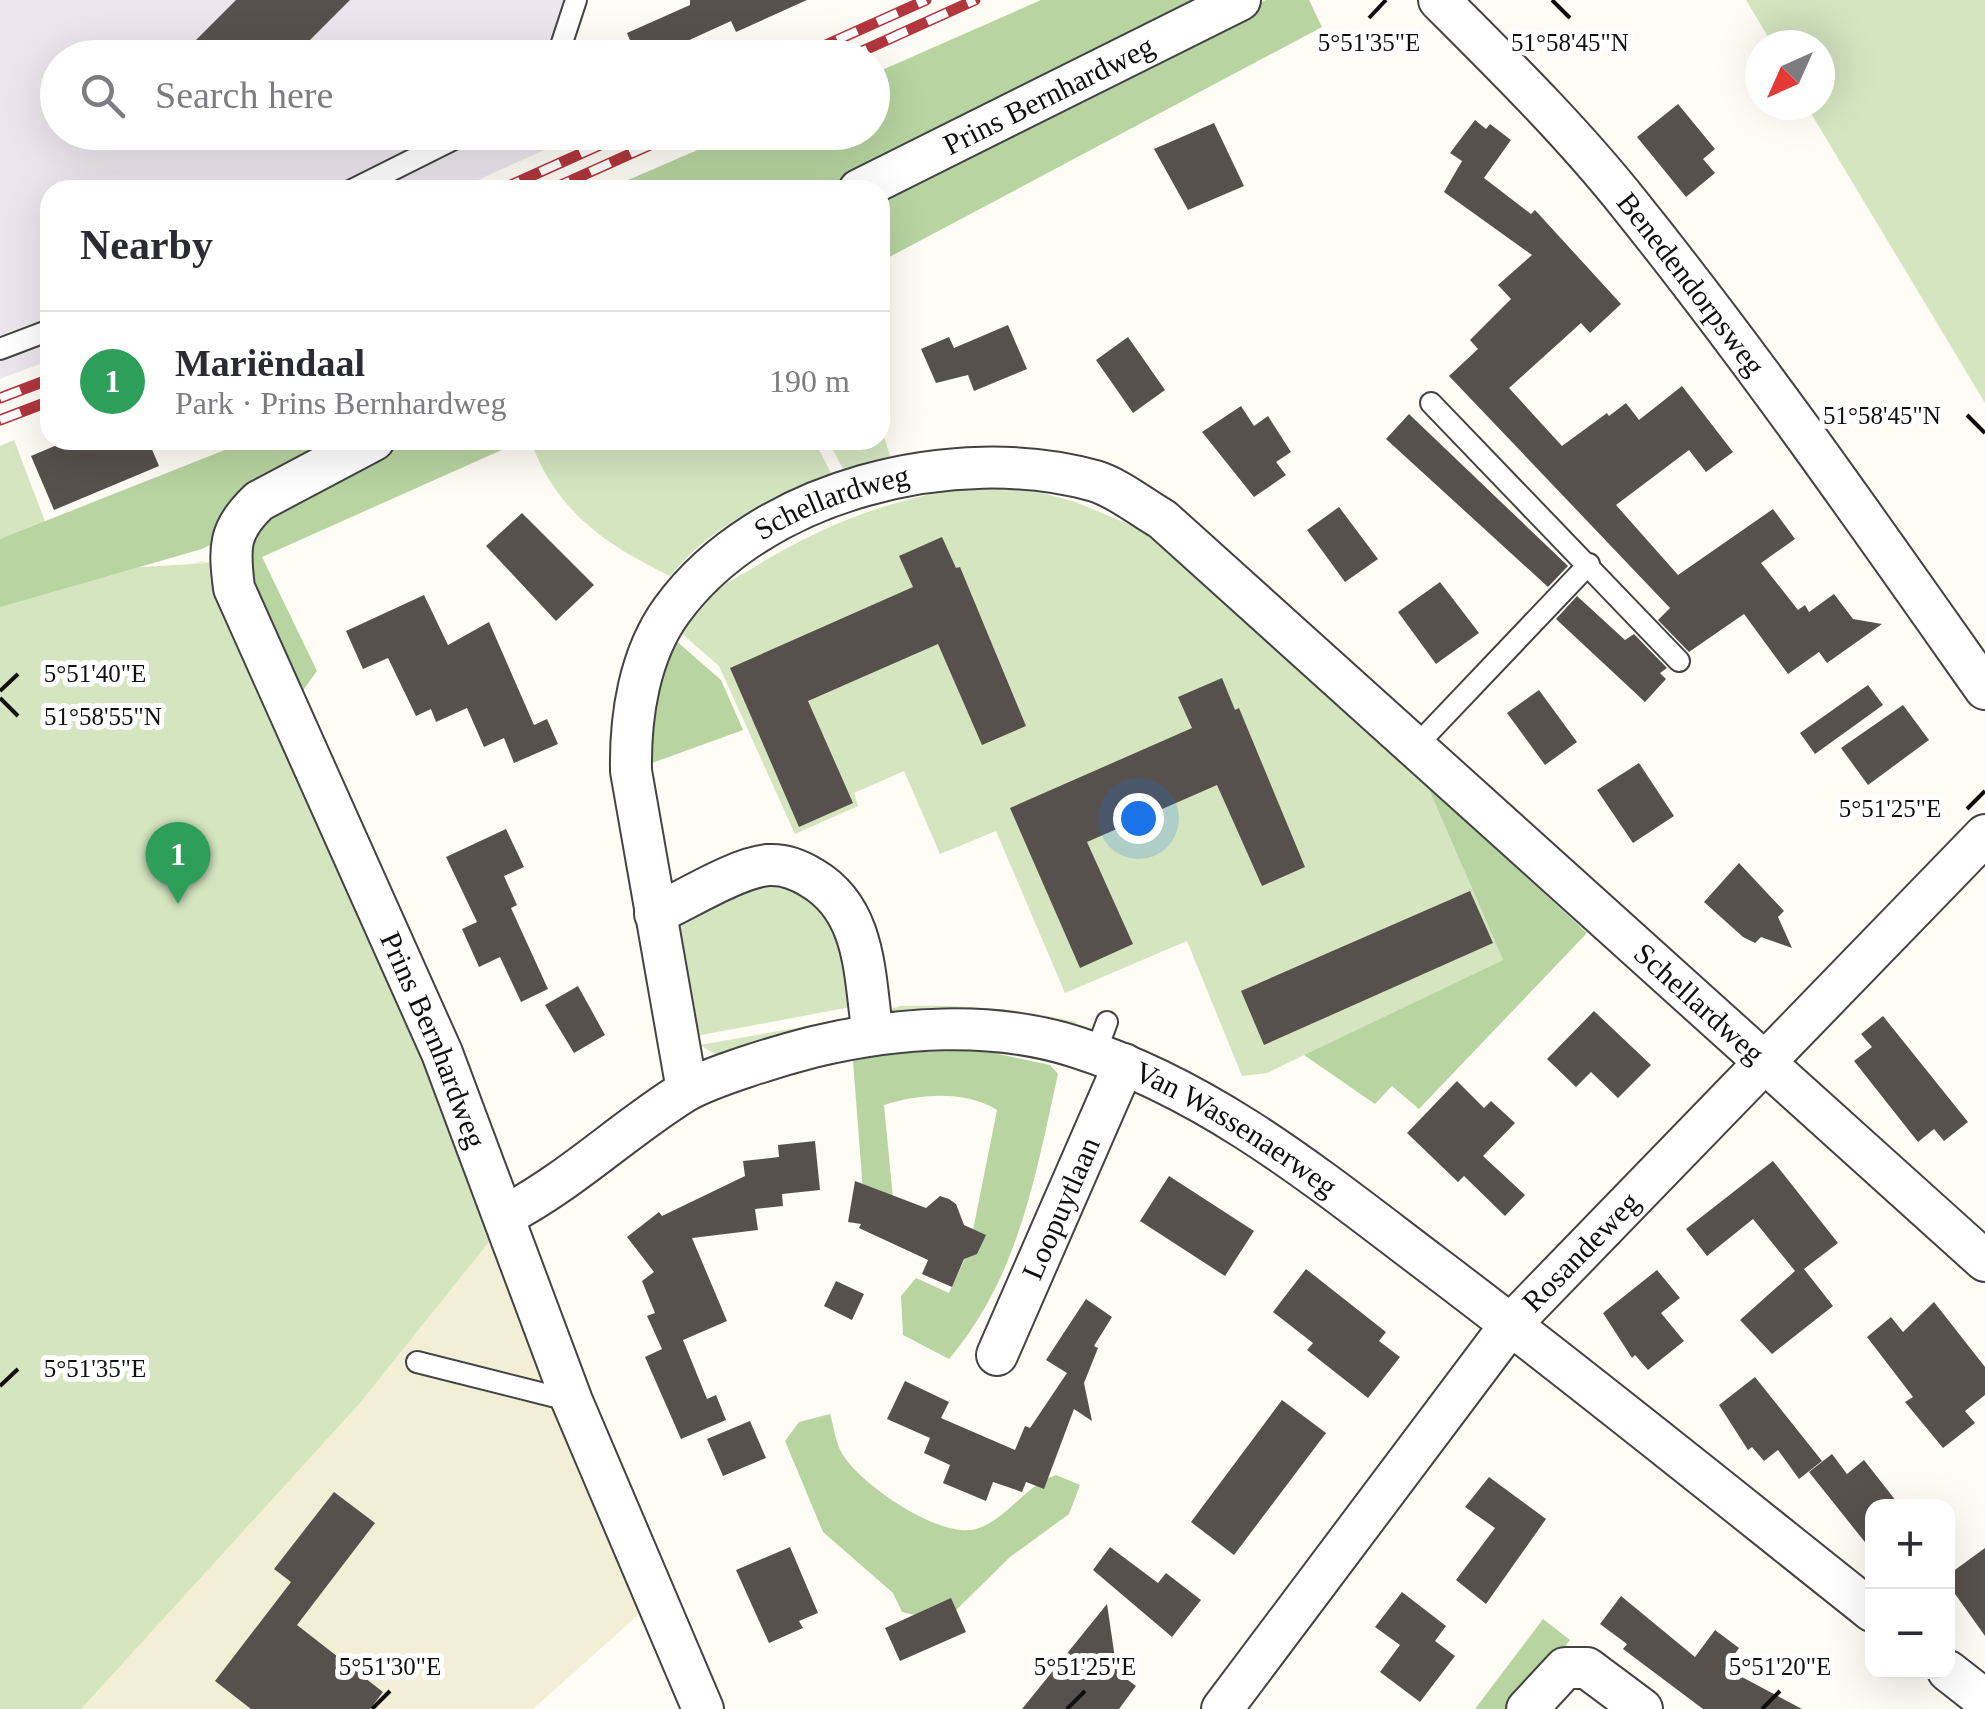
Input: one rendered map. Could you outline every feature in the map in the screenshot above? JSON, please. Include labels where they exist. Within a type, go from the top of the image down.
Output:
[{"type":"street","name":"Prins Bernhardweg","points":[[879,180],[1240,0]]},
{"type":"street","name":"Benedendorpsweg","points":[[1438,0],[1546,109],[1629,204],[1775,391],[1985,689]]},
{"type":"street","name":"Prins Bernhardweg","points":[[355,450],[259,501],[243,516],[234,528],[229,547],[234,588],[442,1053],[572,1401],[703,1709]]},
{"type":"street","name":"Schellardweg","points":[[687,1090],[655,914],[630,725],[653,648],[673,609],[708,574],[771,527],[844,490],[906,475],[1018,468],[1099,482],[1162,518],[1761,1064],[1985,1262]]},
{"type":"street","name":"Rosandeweg","points":[[1222,1709],[1511,1324],[1985,835]]},
{"type":"street","points":[[655,914],[732,870],[786,865],[824,885],[839,898],[872,962],[873,1035]]},
{"type":"street","name":"Van Wassenaerweg","points":[[506,1216],[545,1195],[687,1090],[810,1048],[873,1035],[960,1028],[1072,1046],[1109,1046],[1220,1110],[1511,1324],[1865,1605]]},
{"type":"street","name":"Loopuytlaan","points":[[997,1355],[1109,1046]]},
{"type":"street","points":[[1527,1709],[1565,1668],[1588,1668],[1642,1709]]},
{"type":"street","points":[[1955,1676],[1985,1700]]},
{"type":"lane","points":[[563,40],[576,0]]},
{"type":"lane","points":[[372,180],[432,150]]},
{"type":"lane","points":[[0,349],[40,334]]},
{"type":"lane","points":[[1431,402],[1679,661]]},
{"type":"lane","points":[[1414,748],[1589,564]]},
{"type":"lane","points":[[418,1362],[572,1401]]},
{"type":"shaded area","points":[[0,0],[586,0],[575,40],[40,40],[40,150],[545,150],[477,180],[40,180],[40,364],[0,379]]},
{"type":"shaded area","points":[[202,561],[212,563],[496,1233],[647,1607],[533,1709],[0,1709],[0,619]]},
{"type":"green space","points":[[1041,0],[1214,0],[857,180],[628,180],[698,150],[890,150],[890,67]]},
{"type":"green space","points":[[1266,0],[1309,0],[1322,27],[890,257],[890,188]]},
{"type":"green space","points":[[1746,0],[1985,0],[1985,403],[1815,120],[1835,120],[1835,30],[1764,30]]},
{"type":"green space","points":[[14,440],[46,524],[0,539],[0,446]]},
{"type":"green space","points":[[225,450],[332,450],[218,524],[212,544],[202,549],[0,607],[0,539]]},
{"type":"green space","points":[[375,450],[502,450],[262,557],[317,671],[296,700],[243,558],[247,536],[317,480]]},
{"type":"green space","points":[[534,450],[819,450],[832,475],[744,515],[704,542],[670,576],[624,551],[585,523],[568,506]]},
{"type":"green space","points":[[833,450],[888,450],[890,456],[844,471]]},
{"type":"green space","points":[[1009,485],[1073,501],[1140,529],[1427,785],[1503,960],[1267,1073],[1242,1076],[1187,941],[1065,993],[996,831],[940,854],[904,771],[854,793],[858,806],[795,834],[719,666],[679,631],[712,592],[808,537],[906,500],[974,487]]},
{"type":"green space","points":[[212,563],[496,1233],[359,1404],[81,1709],[0,1709],[0,575]]},
{"type":"green space","points":[[674,639],[721,680],[743,730],[641,767],[649,706]]},
{"type":"green space","points":[[1427,785],[1587,933],[1419,1109],[1392,1086],[1375,1104],[1304,1055],[1503,960]]},
{"type":"green space","points":[[784,876],[831,902],[856,1006],[696,1036],[674,921]]},
{"type":"green space","points":[[900,1006],[1032,1013],[1076,1022],[1079,1032],[896,1016],[888,1010]]},
{"type":"green space","points":[[858,1017],[722,1058],[700,1045]]},
{"type":"green space","points":[[980,1050],[1050,1065],[1058,1074],[1032,1188],[1008,1260],[973,1327],[949,1359],[903,1335],[901,1296],[916,1278],[949,1293],[969,1250],[997,1110],[971,1099],[942,1096],[884,1105],[894,1209],[865,1217],[853,1061],[892,1053]]},
{"type":"green space","points":[[830,1414],[839,1448],[855,1470],[906,1509],[946,1527],[979,1528],[1056,1475],[1080,1485],[1069,1514],[1010,1557],[944,1622],[902,1612],[893,1593],[823,1532],[785,1441],[799,1422]]},
{"type":"green space","points":[[1543,1619],[1570,1640],[1516,1709],[1475,1709]]},
{"type":"building","points":[[236,0],[350,0],[310,40],[196,40]]},
{"type":"building","points":[[690,0],[807,0],[736,32],[731,21],[689,40],[630,40],[627,33],[690,5]]},
{"type":"building","points":[[1678,104],[1715,149],[1703,159],[1715,173],[1686,197],[1637,137]]},
{"type":"building","points":[[1475,120],[1486,129],[1490,124],[1511,140],[1484,178],[1531,214],[1535,210],[1621,304],[1590,333],[1581,323],[1509,388],[1562,446],[1626,403],[1639,420],[1682,386],[1733,452],[1706,472],[1689,450],[1616,505],[1678,575],[1773,509],[1795,539],[1761,563],[1798,610],[1805,605],[1809,612],[1834,594],[1853,619],[1882,624],[1827,663],[1819,652],[1788,674],[1744,614],[1689,652],[1658,620],[1670,608],[1449,376],[1478,349],[1470,340],[1511,299],[1498,285],[1532,255],[1444,192],[1462,161],[1450,153]]},
{"type":"building","points":[[1214,123],[1244,186],[1188,210],[1154,149]]},
{"type":"building","points":[[1008,325],[1027,369],[974,391],[968,375],[936,383],[921,349],[949,337],[954,348]]},
{"type":"building","points":[[1128,337],[1165,390],[1133,413],[1096,360]]},
{"type":"building","points":[[1241,406],[1254,426],[1268,416],[1291,452],[1276,462],[1286,475],[1254,497],[1202,432]]},
{"type":"building","points":[[1409,414],[1568,566],[1548,587],[1386,439]]},
{"type":"building","points":[[45,450],[152,450],[159,466],[54,510],[31,456]]},
{"type":"building","points":[[1339,507],[1378,559],[1345,582],[1307,530]]},
{"type":"building","points":[[522,513],[594,585],[556,621],[486,546]]},
{"type":"building","points":[[942,537],[956,568],[960,567],[1026,726],[982,745],[938,644],[808,701],[853,803],[799,827],[730,668],[913,587],[899,556]]},
{"type":"building","points":[[1440,582],[1479,633],[1436,664],[1398,612]]},
{"type":"building","points":[[424,595],[448,645],[489,622],[534,725],[547,719],[558,744],[514,763],[504,738],[484,747],[467,708],[436,722],[431,709],[416,716],[388,658],[363,669],[346,631]]},
{"type":"building","points":[[1577,596],[1625,640],[1634,634],[1667,668],[1660,673],[1666,679],[1645,702],[1556,619]]},
{"type":"building","points":[[1222,678],[1235,710],[1239,708],[1305,867],[1262,886],[1217,785],[1087,842],[1133,944],[1080,968],[1010,808],[1192,728],[1178,697]]},
{"type":"building","points":[[1868,685],[1883,705],[1815,754],[1800,733]]},
{"type":"building","points":[[1539,690],[1577,742],[1545,765],[1507,713]]},
{"type":"building","points":[[1903,705],[1929,740],[1868,785],[1841,748]]},
{"type":"building","points":[[1639,763],[1674,816],[1633,843],[1597,790]]},
{"type":"building","points":[[506,829],[524,867],[504,876],[517,905],[511,908],[548,989],[521,1002],[500,957],[479,967],[462,929],[477,922],[446,857]]},
{"type":"building","points":[[1739,863],[1784,911],[1778,917],[1792,948],[1761,937],[1755,943],[1743,937],[1704,902]]},
{"type":"building","points":[[1470,891],[1493,943],[1264,1045],[1241,991]]},
{"type":"building","points":[[578,986],[605,1035],[574,1053],[545,1005]]},
{"type":"building","points":[[1594,1011],[1651,1065],[1618,1098],[1591,1072],[1576,1087],[1547,1059]]},
{"type":"building","points":[[1883,1016],[1968,1122],[1944,1141],[1934,1129],[1918,1142],[1854,1061],[1872,1047],[1861,1034]]},
{"type":"building","points":[[1457,1081],[1484,1108],[1491,1101],[1515,1123],[1483,1156],[1525,1195],[1505,1216],[1464,1176],[1458,1182],[1407,1133]]},
{"type":"building","points":[[815,1141],[820,1190],[782,1194],[783,1206],[755,1209],[758,1230],[692,1238],[727,1321],[683,1340],[707,1399],[716,1395],[726,1420],[681,1439],[645,1357],[662,1349],[647,1316],[655,1313],[642,1281],[654,1272],[627,1237],[659,1212],[662,1216],[745,1176],[743,1161],[779,1157],[778,1145]]},
{"type":"building","points":[[1773,1161],[1838,1243],[1804,1269],[1833,1306],[1772,1354],[1740,1320],[1795,1271],[1753,1219],[1707,1256],[1686,1229]]},
{"type":"building","points":[[1169,1176],[1254,1231],[1225,1276],[1140,1221]]},
{"type":"building","points":[[855,1181],[926,1208],[940,1196],[949,1199],[956,1204],[964,1225],[986,1235],[977,1254],[964,1259],[952,1287],[922,1274],[928,1260],[859,1228],[861,1224],[848,1222]]},
{"type":"building","points":[[1306,1269],[1386,1332],[1379,1341],[1400,1357],[1368,1398],[1307,1350],[1313,1343],[1273,1312]]},
{"type":"building","points":[[1657,1270],[1680,1298],[1661,1313],[1684,1341],[1648,1370],[1635,1355],[1632,1358],[1603,1313]]},
{"type":"building","points":[[836,1281],[864,1294],[852,1320],[824,1306]]},
{"type":"building","points":[[1086,1299],[1112,1317],[1094,1346],[1098,1348],[1084,1383],[1092,1421],[1074,1409],[1044,1489],[1026,1482],[1022,1492],[993,1482],[986,1501],[943,1483],[950,1465],[924,1453],[930,1438],[887,1419],[905,1381],[949,1402],[941,1418],[1015,1450],[1025,1426],[1030,1428],[1067,1373],[1046,1360]]},
{"type":"building","points":[[1934,1302],[1985,1367],[1985,1395],[1965,1411],[1975,1423],[1943,1448],[1905,1402],[1913,1397],[1867,1337],[1891,1317],[1903,1332]]},
{"type":"building","points":[[1755,1377],[1822,1461],[1799,1479],[1778,1450],[1764,1461],[1752,1447],[1748,1450],[1719,1405]]},
{"type":"building","points":[[1282,1400],[1326,1433],[1234,1555],[1191,1522]]},
{"type":"building","points":[[750,1421],[766,1458],[723,1476],[707,1439]]},
{"type":"building","points":[[1832,1454],[1847,1474],[1864,1460],[1895,1499],[1865,1499],[1865,1542],[1809,1472]]},
{"type":"building","points":[[1489,1477],[1546,1519],[1486,1604],[1456,1580],[1495,1528],[1465,1507]]},
{"type":"building","points":[[334,1492],[375,1523],[297,1625],[383,1692],[370,1709],[251,1709],[215,1681],[291,1582],[274,1569]]},
{"type":"building","points":[[790,1547],[818,1613],[799,1621],[803,1628],[769,1643],[736,1570]]},
{"type":"building","points":[[1110,1547],[1158,1583],[1166,1573],[1201,1600],[1172,1637],[1093,1570]]},
{"type":"building","points":[[1985,1548],[1985,1636],[1955,1594],[1955,1570]]},
{"type":"building","points":[[1402,1592],[1446,1626],[1435,1641],[1455,1656],[1420,1702],[1380,1672],[1400,1645],[1375,1627]]},
{"type":"building","points":[[1621,1596],[1695,1657],[1715,1630],[1739,1648],[1725,1668],[1802,1709],[1703,1709],[1623,1649],[1627,1644],[1600,1624]]},
{"type":"building","points":[[951,1598],[966,1632],[900,1661],[885,1628]]},
{"type":"building","points":[[1107,1604],[1117,1672],[1136,1686],[1119,1709],[1022,1709]]},
{"type":"railway","points":[[837,40],[926,0]]},
{"type":"railway","points":[[887,40],[975,0]]},
{"type":"railway","points":[[522,180],[589,150]]},
{"type":"railway","points":[[572,180],[639,150]]},
{"type":"railway","points":[[0,398],[40,383]]},
{"type":"railway","points":[[0,420],[40,405]]},
{"type":"place","name":"Mariëndaal","points":[[178,904]]}]
